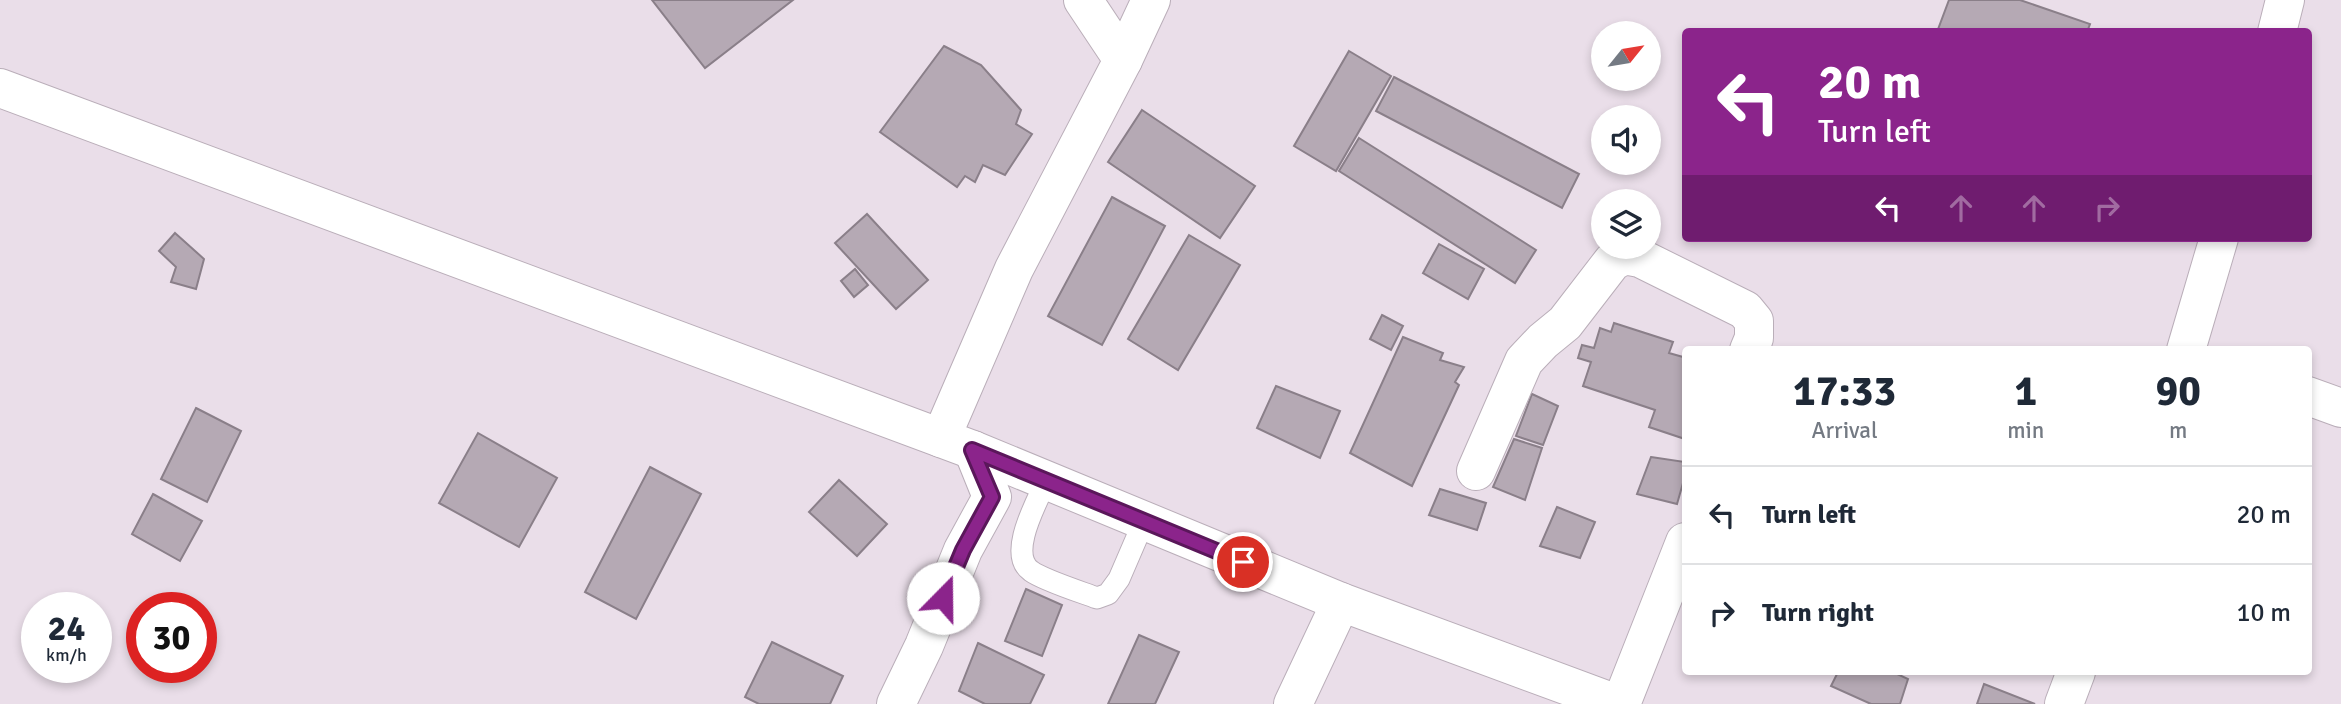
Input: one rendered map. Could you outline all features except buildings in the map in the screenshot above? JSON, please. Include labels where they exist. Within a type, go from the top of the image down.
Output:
[{"type":"street","points":[[1083,0],[1123,60]]},
{"type":"street","points":[[957,444],[1014,269],[1123,60],[1151,0]]},
{"type":"street","points":[[2278,28],[2285,0]]},
{"type":"street","points":[[0,88],[957,444],[1341,602],[1619,704],[1682,549]]},
{"type":"street","points":[[2187,346],[2218,242]]},
{"type":"street","points":[[1476,471],[1524,362],[1543,341],[1565,323],[1612,262],[1624,255],[1640,258],[1745,310],[1754,321],[1754,338],[1751,346]]},
{"type":"street","points":[[2312,398],[2341,408]]},
{"type":"street","points":[[897,704],[963,550],[992,497],[957,444]]},
{"type":"street","points":[[1293,704],[1341,602]]},
{"type":"street","points":[[2064,704],[2075,675]]},
{"type":"lane","points":[[1046,481],[1021,545],[1021,559],[1030,571],[1052,580],[1097,598],[1108,594],[1119,579],[1144,521]]},
{"type":"route","points":[[943,598],[963,550],[992,497],[972,450],[1243,562]]}]
